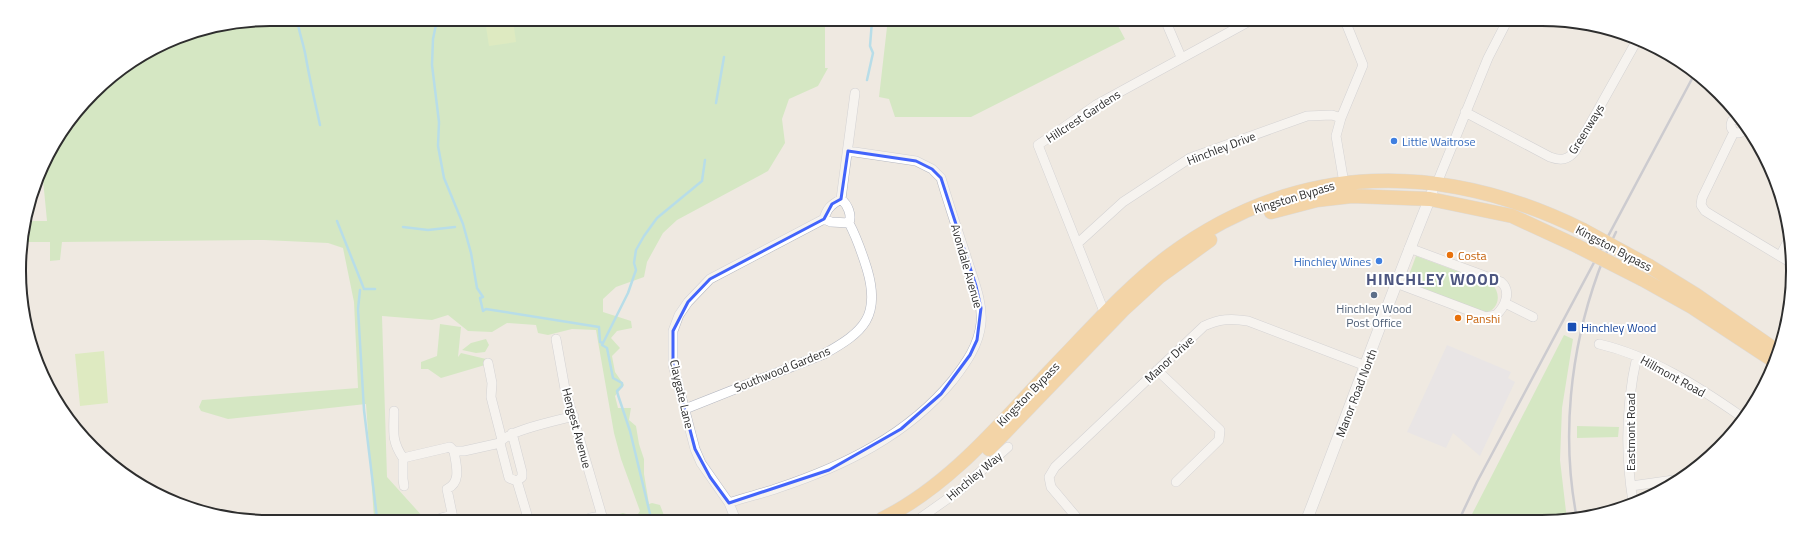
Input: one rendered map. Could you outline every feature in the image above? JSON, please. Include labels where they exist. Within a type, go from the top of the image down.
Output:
[{"type":"highway","name":"Kingston Bypass","points":[[887,515],[912,501],[945,477],[995,430],[1104,314],[1140,280],[1170,256],[1200,235],[1225,221],[1286,197],[1345,182],[1415,180],[1492,194],[1517,202],[1583,230],[1649,266],[1696,294],[1773,348]]},
{"type":"highway","points":[[1345,182],[1365,186],[1420,190],[1428,194],[1430,199]]},
{"type":"highway","points":[[1436,184],[1439,191],[1501,209],[1512,216]]},
{"type":"highway","name":"Kingston Bypass","points":[[903,515],[950,484],[975,462],[1124,310],[1159,277],[1202,245],[1240,224],[1263,214],[1317,200],[1352,196],[1430,199],[1512,216],[1577,246],[1692,306],[1769,358]]},
{"type":"street","points":[[1168,26],[1181,57]]},
{"type":"street","name":"Hillcrest Gardens","points":[[1104,314],[1078,243],[1038,145],[1096,105],[1239,26]]},
{"type":"street","points":[[1347,26],[1363,65],[1341,118],[1336,136],[1347,193],[1352,196]]},
{"type":"street","points":[[1436,184],[1488,58],[1505,26]]},
{"type":"street","name":"Greenways","points":[[1465,112],[1550,157],[1559,160],[1569,158],[1576,151],[1634,45]]},
{"type":"street","points":[[824,219],[835,223],[849,224],[851,218],[847,206],[841,199],[855,93]]},
{"type":"street","name":"Hinchley Drive","points":[[1078,243],[1123,202],[1190,158],[1307,116],[1332,115],[1341,118]]},
{"type":"street","points":[[1733,120],[1731,127],[1734,132]]},
{"type":"street","points":[[1734,132],[1742,131]]},
{"type":"street","points":[[1734,132],[1702,198],[1701,205],[1705,211],[1785,259]]},
{"type":"street","name":"Avondale Avenue","points":[[728,503],[777,489],[829,470],[866,451],[901,429],[941,394],[970,355],[977,340],[981,324],[981,308],[976,286],[941,178],[932,169],[916,161],[848,151]]},
{"type":"street","name":"Manor Road North","points":[[1309,515],[1366,366],[1409,248],[1436,184]]},
{"type":"street","name":"Claygate Lane","points":[[734,515],[728,503],[701,463],[695,449],[672,356],[673,331],[679,315],[688,302],[710,279],[722,271],[824,219],[827,209],[841,199]]},
{"type":"street","name":"Southwood Gardens","points":[[685,409],[824,354],[842,344],[861,328],[869,316],[873,300],[871,284],[858,240],[849,224]]},
{"type":"street","points":[[1396,283],[1486,317],[1496,315],[1505,303],[1506,288],[1501,282],[1409,248]]},
{"type":"street","points":[[1780,256],[1785,248]]},
{"type":"street","points":[[1505,303],[1533,317]]},
{"type":"street","name":"Manor Drive","points":[[1074,515],[1050,488],[1049,477],[1054,467],[1204,326],[1217,320],[1232,318],[1248,321],[1366,366]]},
{"type":"street","name":"Hengest Avenue","points":[[556,339],[565,389],[602,515]]},
{"type":"street","name":"Hillmont Road","points":[[1599,344],[1637,356],[1682,378],[1738,415]]},
{"type":"street","name":"Eastmont Road","points":[[1632,497],[1628,442],[1628,406],[1631,382],[1637,356]]},
{"type":"street","points":[[488,363],[492,383],[491,397],[509,478],[517,481]]},
{"type":"street","points":[[1157,370],[1220,430],[1219,440],[1176,482]]},
{"type":"street","points":[[394,411],[393,435],[396,447],[403,458],[404,486]]},
{"type":"street","points":[[454,451],[464,451],[501,441],[512,433],[574,416]]},
{"type":"street","points":[[512,433],[522,472],[522,477],[517,481]]},
{"type":"street","points":[[403,458],[450,446],[454,451],[458,475],[456,483],[447,489],[452,515]]},
{"type":"street","name":"Hinchley Way","points":[[925,515],[960,490],[1008,447]]},
{"type":"street","points":[[517,481],[527,515]]},
{"type":"street","name":"Eastmont Road","points":[[1631,486],[1665,481]]},
{"type":"highlighted area","points":[[848,151],[916,161],[932,169],[941,178],[976,286],[981,308],[977,340],[970,355],[941,394],[901,429],[829,470],[729,503],[710,477],[695,449],[673,365],[673,331],[688,302],[710,279],[824,219],[832,204],[841,199]]},
{"type":"shaded area","points":[[1447,345],[1511,372],[1508,378],[1515,382],[1480,456],[1453,433],[1446,448],[1407,432]]},
{"type":"green space","points":[[270,26],[825,26],[825,68],[828,68],[818,86],[789,99],[782,119],[785,143],[768,171],[677,220],[663,233],[647,262],[644,277],[616,287],[603,299],[603,312],[631,321],[632,328],[617,331],[611,338],[620,348],[612,356],[615,372],[624,385],[615,396],[618,408],[631,408],[629,420],[636,426],[639,444],[644,459],[644,474],[649,504],[652,503],[660,505],[664,515],[637,515],[640,511],[621,459],[614,433],[596,330],[572,329],[548,335],[538,333],[536,325],[507,323],[492,332],[468,331],[448,315],[432,320],[382,316],[387,477],[421,515],[374,515],[366,404],[228,419],[201,411],[199,407],[202,400],[358,388],[354,302],[343,248],[328,243],[264,240],[62,242],[60,260],[50,261],[50,242],[28,242],[31,221],[47,221],[43,181],[51,162],[59,148],[87,109],[109,87],[135,67],[162,51],[207,34],[239,28]]},
{"type":"green space","points":[[486,26],[514,26],[516,42],[489,46]]},
{"type":"green space","points":[[1118,26],[1125,39],[971,117],[895,117],[889,99],[879,97],[887,27]]},
{"type":"green space","points":[[1416,256],[1492,284],[1498,297],[1496,306],[1489,312],[1484,313],[1406,283]]},
{"type":"green space","points":[[440,324],[461,327],[458,357],[461,353],[486,359],[485,365],[441,378],[428,369],[421,369],[421,362],[437,356]]},
{"type":"green space","points":[[1564,335],[1573,339],[1562,408],[1560,460],[1566,513],[1472,515]]},
{"type":"green space","points":[[486,339],[489,345],[485,352],[476,353],[462,350],[471,343]]},
{"type":"green space","points":[[104,351],[108,403],[80,406],[75,354]]},
{"type":"green space","points":[[1577,426],[1619,427],[1618,437],[1577,438]]},
{"type":"green space","points":[[623,513],[630,515],[616,515]]},
{"type":"waterway","points":[[298,26],[320,125]]},
{"type":"waterway","points":[[436,26],[433,39],[432,65],[439,122],[438,146],[444,178],[463,224],[471,253],[477,288],[483,297],[480,298],[483,311],[486,309],[599,327],[600,342],[603,343]]},
{"type":"waterway","points":[[867,80],[873,53],[870,46],[872,26]]},
{"type":"waterway","points":[[716,103],[724,57]]},
{"type":"waterway","points":[[650,515],[630,431],[617,391],[622,386],[622,383],[613,378],[607,348],[602,345],[628,293],[636,270],[634,263],[636,250],[657,218],[702,181],[705,160]]},
{"type":"waterway","points":[[337,221],[364,289],[375,289]]},
{"type":"waterway","points":[[403,227],[428,230],[455,227]]},
{"type":"waterway","points":[[360,290],[358,309],[364,410],[377,515]]},
{"type":"railway","points":[[1461,515],[1477,482],[1692,79]]},
{"type":"railway","points":[[1576,512],[1572,488],[1569,426],[1575,364],[1588,303],[1600,268],[1616,232]]},
{"type":"place","name":"Little Waitrose","points":[[1394,141]]},
{"type":"place","name":"Costa","points":[[1450,255]]},
{"type":"place","name":"Hinchley Wines","points":[[1379,261]]},
{"type":"place","name":"Hinchley Wood Post Office","points":[[1374,295]]},
{"type":"place","name":"Panshi","points":[[1458,318]]},
{"type":"place","name":"Hinchley Wood","points":[[1572,327]]},
{"type":"district","name":"HINCHLEY WOOD","points":[[1433,279]]}]
